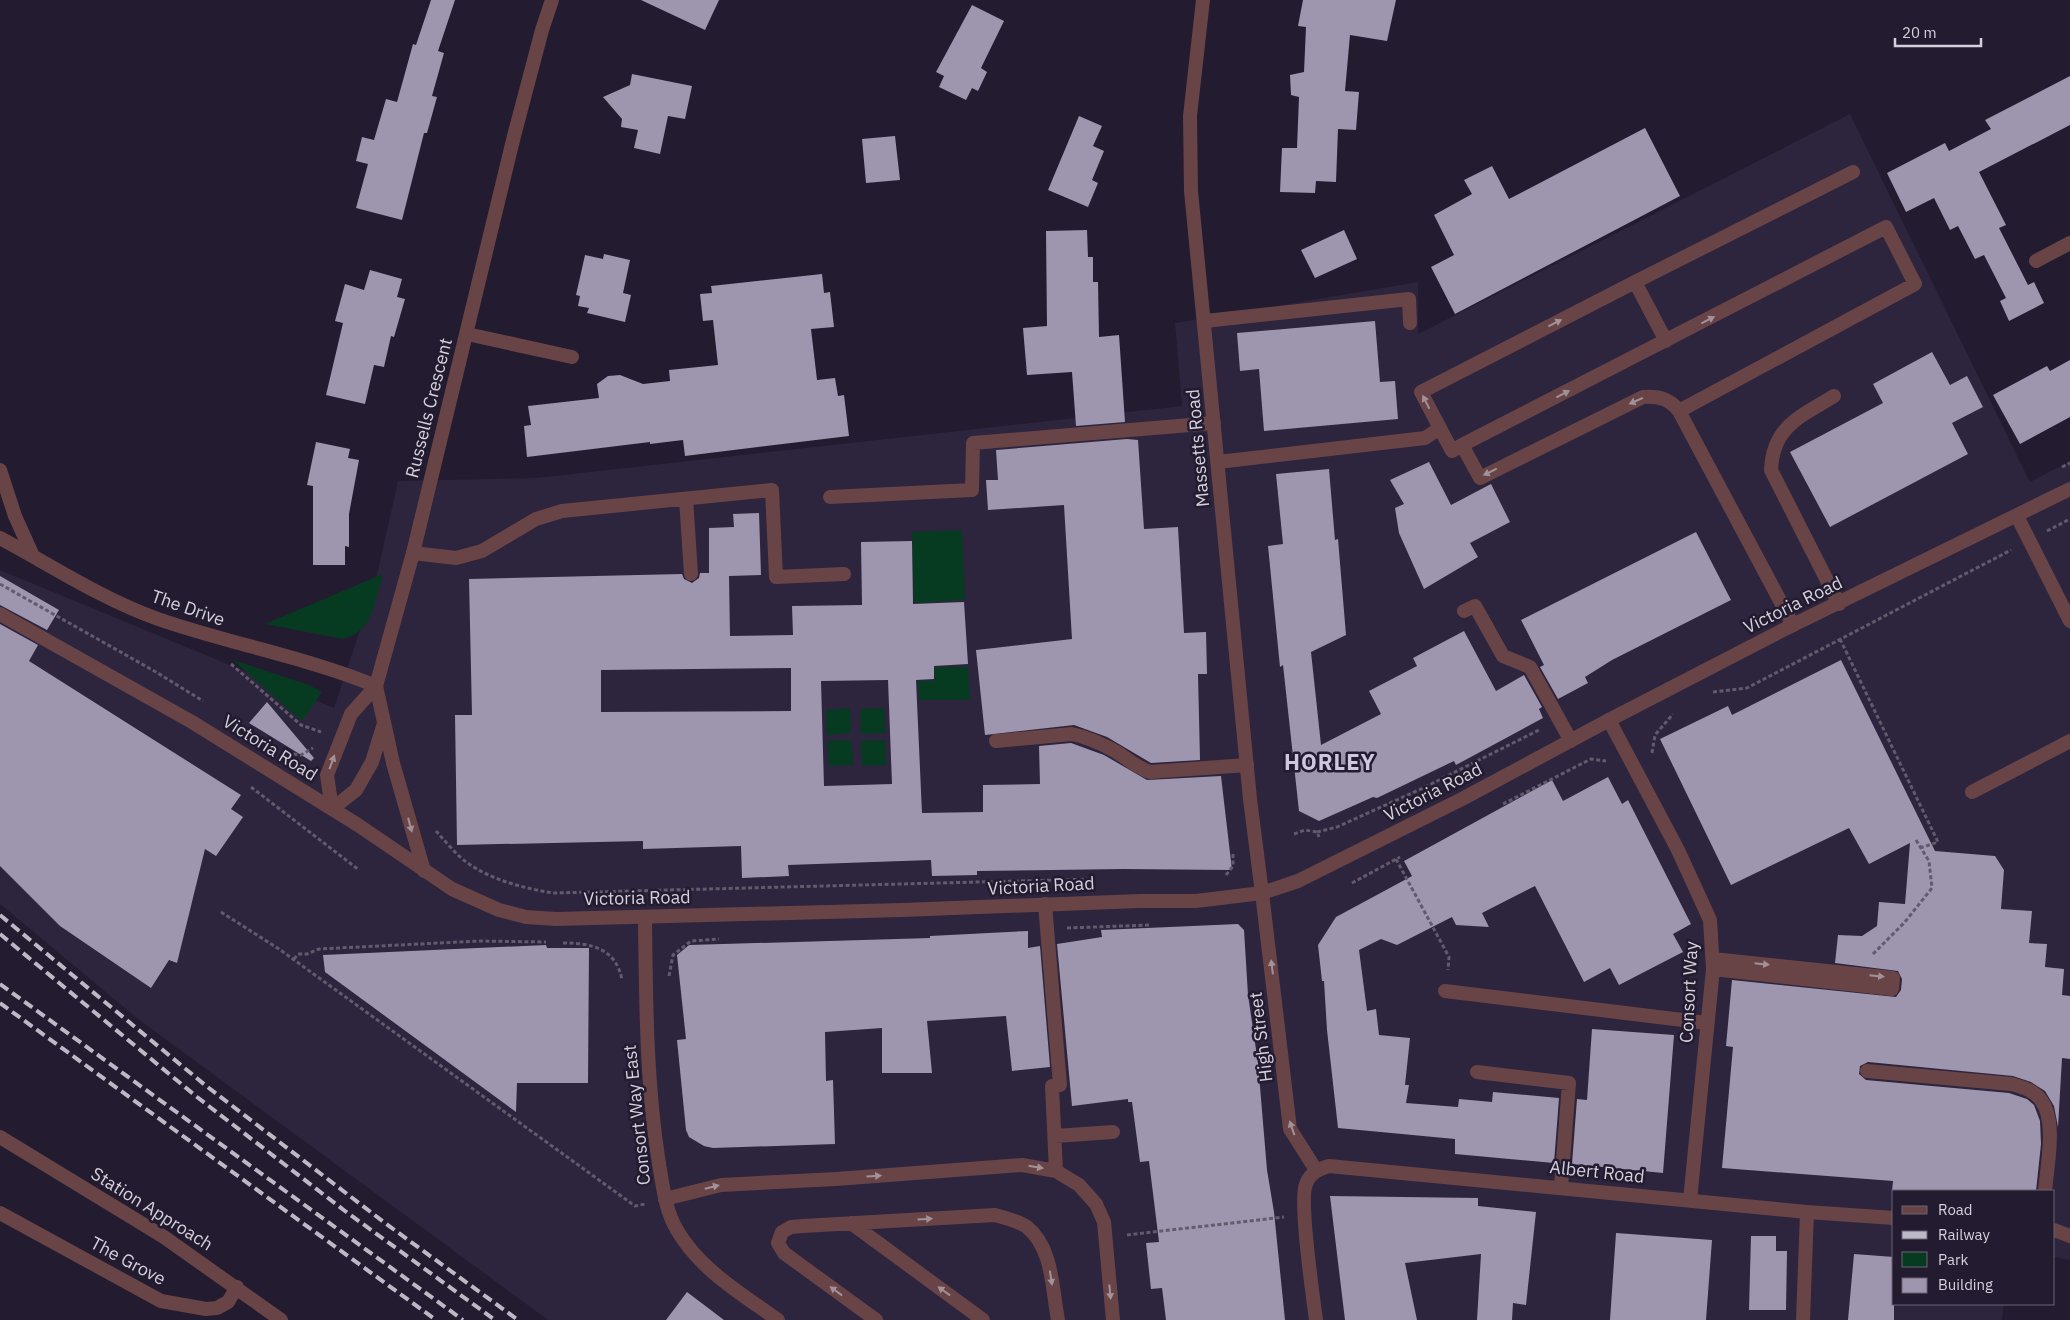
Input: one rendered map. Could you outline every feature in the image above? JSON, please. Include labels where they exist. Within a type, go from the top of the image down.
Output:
[{"type":"street","name":"Russells Crescent","points":[[376,686],[413,553],[514,136],[552,0]]},
{"type":"street","name":"Massetts Road","points":[[1203,0],[1190,126],[1191,191],[1247,765],[1262,893]]},
{"type":"street","points":[[1679,411],[1915,284],[1886,227],[1452,450],[1421,392],[1853,172]]},
{"type":"street","points":[[2036,261],[2070,243]]},
{"type":"street","points":[[1635,282],[1666,341]]},
{"type":"street","points":[[1205,321],[1409,299],[1410,323]]},
{"type":"street","points":[[467,334],[572,357]]},
{"type":"street","points":[[1462,445],[1480,478],[1643,397],[1659,396],[1674,404],[1794,626]]},
{"type":"street","points":[[1834,396],[1791,422],[1772,451],[1771,470],[1839,604]]},
{"type":"street","points":[[830,497],[972,490],[973,442],[1214,423]]},
{"type":"street","points":[[1218,462],[1425,438],[1440,428]]},
{"type":"street","points":[[0,470],[15,516],[33,556]]},
{"type":"street","name":"Victoria Road","points":[[0,614],[150,697],[332,809],[452,889],[499,910],[526,917],[556,919],[645,917],[1196,901],[1262,893],[1298,881],[1464,798],[1609,720],[1794,626],[2070,489]]},
{"type":"street","points":[[413,553],[456,558],[482,551],[536,519],[562,511],[772,490],[776,577],[844,574]]},
{"type":"street","points":[[686,499],[691,574]]},
{"type":"street","points":[[2017,516],[2070,621]]},
{"type":"street","name":"The Drive","points":[[0,538],[88,588],[158,619],[218,638],[345,673],[376,686]]},
{"type":"street","points":[[1464,611],[1475,606],[1503,656],[1530,667],[1571,741]]},
{"type":"street","points":[[376,686],[393,762],[424,871]]},
{"type":"street","points":[[332,809],[327,775],[351,714],[376,686]]},
{"type":"street","points":[[332,809],[356,790],[372,762],[385,720]]},
{"type":"street","name":"Consort Way","points":[[1609,720],[1678,850],[1710,920],[1713,964],[1690,1200]]},
{"type":"street","points":[[996,741],[1072,734],[1084,736],[1114,750],[1138,768],[1150,772],[1247,765]]},
{"type":"street","points":[[1972,792],[2070,741]]},
{"type":"street","name":"High Street","points":[[1262,893],[1290,1129],[1316,1170]]},
{"type":"street","points":[[1045,904],[1060,1085],[1052,1086],[1056,1171]]},
{"type":"street","name":"Consort Way East","points":[[645,917],[649,1065],[655,1137],[665,1199],[677,1230],[709,1270],[778,1320]]},
{"type":"street","points":[[1713,964],[1893,978],[1892,989],[1713,964]]},
{"type":"street","points":[[1445,991],[1707,1023]]},
{"type":"street","points":[[1867,1071],[2010,1084],[2028,1089],[2040,1099],[2049,1122],[2046,1190]]},
{"type":"street","points":[[1477,1072],[1570,1083],[1560,1187]]},
{"type":"street","points":[[1055,1136],[1113,1132]]},
{"type":"street","name":"Station Approach","points":[[0,1137],[164,1237],[281,1320]]},
{"type":"street","points":[[665,1199],[721,1184],[836,1179],[1022,1165],[1056,1171],[1079,1185],[1096,1204],[1104,1222],[1113,1320]]},
{"type":"street","name":"Albert Road","points":[[1316,1170],[1329,1166],[1807,1212],[1892,1218]]},
{"type":"street","points":[[1316,1170],[1305,1185],[1305,1215],[1316,1320]]},
{"type":"street","points":[[1803,1320],[1807,1212]]},
{"type":"street","points":[[876,1320],[784,1253],[778,1243],[782,1232],[791,1227],[995,1215],[1026,1226],[1039,1240],[1047,1256],[1058,1320]]},
{"type":"street","name":"The Grove","points":[[2,1218],[161,1301],[206,1309],[217,1308],[228,1302],[237,1287]]},
{"type":"street","points":[[851,1223],[983,1320]]},
{"type":"street","points":[[2055,1230],[2070,1236]]},
{"type":"path","points":[[1704,696],[1713,692],[1747,688],[2029,540]]},
{"type":"path","points":[[0,584],[156,672],[207,704]]},
{"type":"path","points":[[1840,639],[1938,842],[1920,848]]},
{"type":"path","points":[[1655,759],[1652,751],[1655,735],[1670,715],[1676,712]]},
{"type":"path","points":[[322,738],[324,733]]},
{"type":"path","points":[[280,749],[288,754],[301,754],[320,743]]},
{"type":"path","points":[[1494,809],[1591,759],[1602,759],[1608,762]]},
{"type":"path","points":[[247,784],[360,870]]},
{"type":"path","points":[[431,823],[467,863],[486,875],[522,888],[553,893],[1098,879]]},
{"type":"path","points":[[1294,834],[1305,830],[1317,832],[1319,837]]},
{"type":"path","points":[[1867,960],[1904,923],[1932,888],[1929,861],[1916,840]]},
{"type":"path","points":[[1221,876],[1226,874],[1233,866],[1233,848]]},
{"type":"path","points":[[1352,884],[1405,854]]},
{"type":"path","points":[[1396,859],[1449,958],[1445,991]]},
{"type":"path","points":[[221,912],[294,959],[635,1206],[665,1199]]},
{"type":"path","points":[[1046,929],[1154,925]]},
{"type":"path","points":[[294,959],[298,954],[307,954],[319,948],[479,941],[553,942]]},
{"type":"path","points":[[561,943],[586,943],[601,949],[612,958],[620,970],[623,985],[627,984]]},
{"type":"path","points":[[1106,1238],[1305,1215]]},
{"type":"shaded area","points":[[1850,114],[2030,482],[2070,461],[2070,1260],[2055,1257],[2055,1190],[1892,1190],[1892,1305],[2004,1305],[2002,1320],[548,1320],[138,1019],[0,904],[0,570],[334,708],[374,588],[398,481],[536,478],[1182,406],[1175,323],[1418,282],[1418,334]]},
{"type":"green space","points":[[962,530],[965,600],[914,603],[912,532]]},
{"type":"green space","points":[[383,574],[371,614],[361,629],[353,635],[343,639],[265,624]]},
{"type":"green space","points":[[233,660],[309,685],[322,692],[302,721]]},
{"type":"green space","points":[[934,667],[968,667],[970,700],[919,700],[918,681],[935,681]]},
{"type":"green space","points":[[850,708],[851,733],[827,735],[826,710]]},
{"type":"green space","points":[[884,708],[885,733],[861,734],[860,709]]},
{"type":"green space","points":[[851,740],[853,765],[829,766],[827,741]]},
{"type":"green space","points":[[885,740],[886,765],[862,766],[861,741]]},
{"type":"building","points":[[431,0],[455,0],[438,51],[444,53],[432,96],[437,97],[427,133],[424,133],[402,220],[356,208],[368,164],[356,161],[362,137],[374,140],[386,99],[397,102],[413,44],[416,45]]},
{"type":"building","points":[[641,0],[719,0],[705,30]]},
{"type":"building","points":[[1303,0],[1396,0],[1387,41],[1350,35],[1345,91],[1359,92],[1356,130],[1338,129],[1336,182],[1316,181],[1315,193],[1280,192],[1282,148],[1297,148],[1299,97],[1291,95],[1290,75],[1304,72],[1306,27],[1298,26]]},
{"type":"building","points":[[972,5],[1004,21],[981,68],[987,72],[978,91],[972,88],[966,100],[939,87],[944,76],[936,72]]},
{"type":"building","points":[[632,74],[692,86],[685,119],[668,116],[660,154],[634,148],[638,130],[621,127],[622,119],[603,97],[630,85]]},
{"type":"building","points":[[2070,76],[2070,125],[1979,172],[2006,225],[1999,228],[2028,285],[2034,282],[2044,303],[2009,321],[2000,301],[2006,298],[1984,255],[1975,259],[1958,226],[1950,230],[1934,198],[1906,212],[1887,173],[1945,143],[1949,151],[1991,129],[1985,120]]},
{"type":"building","points":[[1079,116],[1102,126],[1093,146],[1104,151],[1092,180],[1098,183],[1088,207],[1048,190]]},
{"type":"building","points":[[1645,128],[1680,196],[1455,314],[1431,267],[1454,255],[1434,215],[1472,194],[1464,180],[1492,166],[1509,199]]},
{"type":"building","points":[[895,136],[900,180],[866,183],[862,139]]},
{"type":"building","points":[[1087,230],[1088,257],[1093,257],[1093,282],[1098,282],[1099,337],[1119,335],[1125,422],[1076,426],[1072,372],[1027,375],[1023,328],[1047,326],[1046,231]]},
{"type":"building","points":[[1344,230],[1357,259],[1315,278],[1301,250]]},
{"type":"building","points":[[604,254],[630,260],[623,293],[631,295],[625,322],[587,313],[589,308],[578,306],[580,296],[576,295],[585,255],[603,259]]},
{"type":"building","points":[[370,270],[402,279],[397,297],[405,299],[394,337],[391,336],[384,367],[374,365],[365,404],[326,395],[343,323],[335,321],[345,284],[364,290]]},
{"type":"building","points":[[822,274],[824,293],[830,292],[834,327],[811,329],[817,380],[835,378],[838,396],[844,395],[849,436],[685,456],[683,440],[650,444],[650,442],[527,457],[524,426],[531,425],[528,406],[599,398],[597,384],[608,376],[620,375],[643,384],[670,381],[669,370],[718,365],[713,320],[703,321],[700,294],[712,293],[711,286]]},
{"type":"building","points":[[1375,321],[1380,382],[1395,381],[1398,419],[1264,431],[1259,369],[1240,371],[1237,333]]},
{"type":"building","points":[[1932,352],[1950,385],[1967,376],[1983,407],[1952,423],[1968,454],[1830,527],[1790,452],[1883,403],[1873,384]]},
{"type":"building","points":[[2070,360],[2070,417],[2020,444],[1993,395],[2047,366],[2050,371]]},
{"type":"building","points":[[1127,439],[1138,440],[1144,529],[1178,527],[1184,633],[1206,632],[1207,674],[1198,674],[1200,760],[1151,763],[1107,737],[1074,725],[985,735],[976,650],[1072,639],[1064,505],[988,510],[986,480],[998,480],[996,450]]},
{"type":"building","points":[[316,442],[350,449],[348,458],[359,460],[349,514],[349,547],[345,546],[345,565],[313,565],[313,486],[307,485]]},
{"type":"building","points":[[1429,462],[1451,505],[1491,484],[1510,522],[1470,543],[1478,557],[1424,589],[1399,533],[1395,508],[1404,504],[1390,480]]},
{"type":"building","points":[[1329,469],[1335,540],[1338,539],[1346,635],[1311,652],[1321,745],[1381,714],[1369,691],[1417,666],[1413,658],[1464,631],[1496,691],[1524,675],[1542,707],[1539,709],[1543,718],[1456,765],[1454,761],[1377,798],[1373,797],[1319,821],[1299,811],[1283,665],[1280,667],[1268,546],[1283,544],[1276,474]]},
{"type":"building","points":[[759,513],[761,575],[729,576],[730,636],[793,635],[792,606],[862,605],[861,542],[912,541],[913,604],[964,602],[968,664],[934,666],[934,679],[916,680],[922,813],[983,812],[983,785],[1040,784],[1039,746],[1071,743],[1104,755],[1147,780],[1221,776],[1232,870],[977,871],[977,875],[932,876],[931,860],[788,865],[789,876],[742,878],[741,846],[643,849],[643,841],[457,845],[455,715],[472,715],[469,579],[682,574],[684,579],[692,583],[699,578],[700,573],[709,573],[709,528],[734,527],[733,514]],"holes":[[[791,668],[791,711],[601,712],[601,670]],[[888,680],[892,784],[824,786],[821,681]]]},
{"type":"building","points":[[1696,532],[1731,600],[1612,660],[1585,677],[1588,683],[1558,699],[1540,667],[1544,665],[1521,620]]},
{"type":"building","points":[[0,576],[59,610],[47,630],[0,605]]},
{"type":"building","points":[[0,624],[38,645],[29,661],[241,795],[231,809],[243,817],[216,856],[205,849],[177,963],[169,960],[151,988],[60,926],[0,866]]},
{"type":"building","points":[[1841,660],[1935,851],[1995,856],[2004,870],[2001,909],[2032,911],[2029,943],[2047,944],[2045,967],[2064,969],[2062,995],[2070,996],[2070,1059],[2062,1058],[2058,1127],[2054,1106],[2045,1091],[2031,1082],[2013,1076],[1868,1062],[1860,1066],[1859,1074],[1866,1080],[2009,1093],[2027,1099],[2034,1105],[2040,1121],[2041,1144],[2036,1190],[1892,1190],[1893,1181],[1722,1168],[1733,1047],[1726,1046],[1732,980],[1896,997],[1901,990],[1902,979],[1898,971],[1835,963],[1838,935],[1862,936],[1877,926],[1879,902],[1905,904],[1910,843],[1869,864],[1849,828],[1731,885],[1660,739],[1728,706],[1732,715]]},
{"type":"building","points":[[267,702],[314,758],[311,761],[249,723]]},
{"type":"building","points":[[1608,777],[1622,804],[1628,800],[1691,924],[1673,934],[1683,952],[1619,985],[1610,968],[1584,982],[1535,886],[1482,913],[1489,927],[1456,925],[1452,917],[1397,945],[1381,939],[1359,950],[1367,1011],[1376,1009],[1379,1035],[1410,1038],[1405,1085],[1409,1085],[1406,1103],[1458,1107],[1459,1099],[1492,1102],[1493,1092],[1559,1098],[1554,1163],[1455,1154],[1455,1139],[1338,1128],[1327,1030],[1324,981],[1322,981],[1318,945],[1336,917],[1412,876],[1404,861],[1552,780],[1563,801]]},
{"type":"building","points":[[1238,924],[1244,930],[1248,995],[1258,1063],[1267,1170],[1274,1212],[1285,1320],[1166,1320],[1162,1288],[1151,1289],[1146,1243],[1159,1242],[1149,1161],[1140,1162],[1132,1102],[1128,1102],[1128,1099],[1072,1106],[1057,944],[1102,937],[1101,930]]},
{"type":"building","points":[[1028,931],[1028,948],[1040,946],[1050,1067],[1012,1071],[1006,1016],[927,1021],[932,1073],[882,1073],[882,1028],[825,1032],[826,1081],[833,1080],[835,1144],[713,1148],[704,1146],[689,1137],[686,1130],[677,1040],[686,1039],[677,955],[689,945],[930,938],[930,936]]},
{"type":"building","points":[[546,945],[547,948],[589,948],[588,1083],[517,1083],[516,1112],[325,972],[323,955]]},
{"type":"building","points":[[1592,1029],[1674,1035],[1663,1173],[1572,1164],[1577,1099],[1587,1100]]},
{"type":"building","points":[[1330,1196],[1478,1198],[1478,1206],[1536,1212],[1526,1305],[1513,1303],[1512,1320],[1477,1320],[1481,1254],[1405,1263],[1417,1320],[1345,1320]]},
{"type":"building","points":[[1616,1233],[1712,1240],[1706,1320],[1610,1320]]},
{"type":"building","points":[[1751,1236],[1776,1236],[1776,1251],[1787,1251],[1786,1310],[1749,1310]]},
{"type":"building","points":[[1854,1254],[1892,1257],[1892,1305],[1894,1305],[1894,1320],[1848,1320]]},
{"type":"building","points":[[687,1292],[724,1320],[666,1320]]},
{"type":"railway","points":[[0,915],[205,1085],[385,1223],[518,1320]]},
{"type":"railway","points":[[0,934],[197,1097],[345,1211],[495,1320]]},
{"type":"railway","points":[[0,984],[463,1320]]},
{"type":"railway","points":[[0,1003],[436,1320]]},
{"type":"district","name":"HORLEY","points":[[1330,762]]}]
